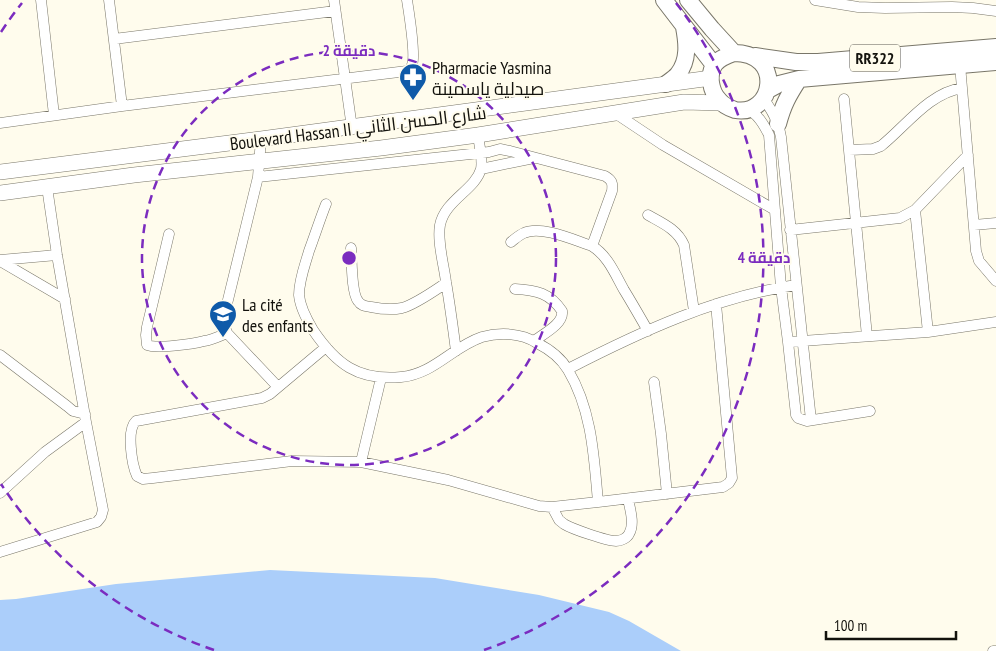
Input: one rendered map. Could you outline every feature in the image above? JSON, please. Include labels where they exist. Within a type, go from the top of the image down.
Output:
[{"type":"main road","points":[[664,0],[684,27],[712,72],[711,87],[715,96],[728,108],[747,110]]},
{"type":"main road","points":[[688,0],[734,53],[726,56],[712,72]]},
{"type":"main road","points":[[666,84],[678,75],[684,63],[687,42],[684,27]]},
{"type":"main road","name":"RR322","points":[[734,53],[745,53],[796,62],[818,62],[996,47]]},
{"type":"main road","points":[[755,56],[767,71],[769,80],[765,94]]},
{"type":"main road","name":"RR322","points":[[747,110],[756,105],[765,94],[779,84],[799,79],[996,62]]},
{"type":"main road","name":"Boulevard Hassan II شارع الحسن الثاني","points":[[0,172],[352,128],[666,84],[712,72]]},
{"type":"main road","points":[[778,124],[783,106],[799,79]]},
{"type":"main road","name":"Boulevard Hassan II شارع الحسن الثاني","points":[[0,193],[48,187],[259,169],[354,151],[478,135],[684,102],[721,103]]},
{"type":"street","points":[[41,0],[54,115]]},
{"type":"street","points":[[109,0],[122,106]]},
{"type":"street","points":[[0,123],[407,71],[411,68],[414,52],[407,0]]},
{"type":"street","points":[[814,0],[858,7],[952,7],[996,11]]},
{"type":"street","points":[[114,39],[334,5],[352,128]]},
{"type":"street","points":[[960,65],[976,251],[979,260],[996,280]]},
{"type":"street","points":[[848,150],[873,149],[881,146],[929,103],[947,92],[962,88]]},
{"type":"street","points":[[765,94],[778,124],[781,137],[811,420]]},
{"type":"street","points":[[844,99],[867,336]]},
{"type":"street","points":[[747,110],[759,118],[769,135],[781,287],[796,415],[798,418],[807,421],[870,411]]},
{"type":"street","points":[[615,113],[663,144],[775,210]]},
{"type":"street","points":[[456,351],[441,252],[440,223],[454,200],[473,182],[481,169],[478,135]]},
{"type":"street","points":[[261,140],[259,169],[226,308],[224,324],[227,333],[278,387]]},
{"type":"street","points":[[259,169],[500,150],[537,158],[605,176],[612,181],[612,191],[592,246]]},
{"type":"street","points":[[790,230],[900,218],[915,210],[968,155]]},
{"type":"street","points":[[481,169],[537,158]]},
{"type":"street","points":[[0,552],[97,522],[101,518],[103,510],[57,255],[48,187]]},
{"type":"street","points":[[326,204],[302,275],[299,296],[310,324],[326,347],[338,360],[349,368],[381,378],[403,377],[421,372],[439,363],[468,343],[483,337],[509,334],[522,336],[545,347],[568,369],[580,396],[592,434],[598,502]]},
{"type":"street","points":[[915,210],[928,332]]},
{"type":"street","points":[[648,215],[675,231],[684,244],[694,311]]},
{"type":"street","points":[[974,225],[996,223]]},
{"type":"street","points":[[511,242],[523,233],[542,230],[592,246],[605,257],[648,331]]},
{"type":"street","points":[[169,234],[147,327],[147,345],[160,347],[205,341],[227,333]]},
{"type":"street","points":[[351,248],[356,297],[365,306],[402,308],[446,283]]},
{"type":"street","points":[[0,260],[57,255]]},
{"type":"street","points":[[0,260],[65,299]]},
{"type":"street","points":[[568,369],[606,349],[694,311],[781,287],[796,285]]},
{"type":"street","points":[[515,289],[541,293],[550,298],[562,311],[562,318],[557,324],[534,341]]},
{"type":"street","points":[[326,347],[270,394],[262,398],[136,421],[132,426],[130,437],[137,476],[153,478],[292,461],[361,462],[448,480],[524,503],[552,507],[724,487],[732,478],[716,304]]},
{"type":"street","points":[[788,342],[928,332],[996,322]]},
{"type":"street","points":[[0,355],[73,411],[85,418]]},
{"type":"street","points":[[361,462],[381,378]]},
{"type":"street","points":[[654,382],[667,494]]},
{"type":"street","points":[[0,493],[85,418]]},
{"type":"street","points":[[552,507],[559,520],[564,524],[615,541],[624,539],[629,535],[632,520],[628,499]]},
{"type":"water","points":[[270,570],[435,578],[539,595],[609,612],[629,621],[681,651],[0,651],[0,600],[116,584]]},
{"type":"place","name":"Pharmacie Yasmina صيدلية ياسمينة","points":[[413,101]]},
{"type":"place","name":"La cité des enfants","points":[[223,338]]}]
